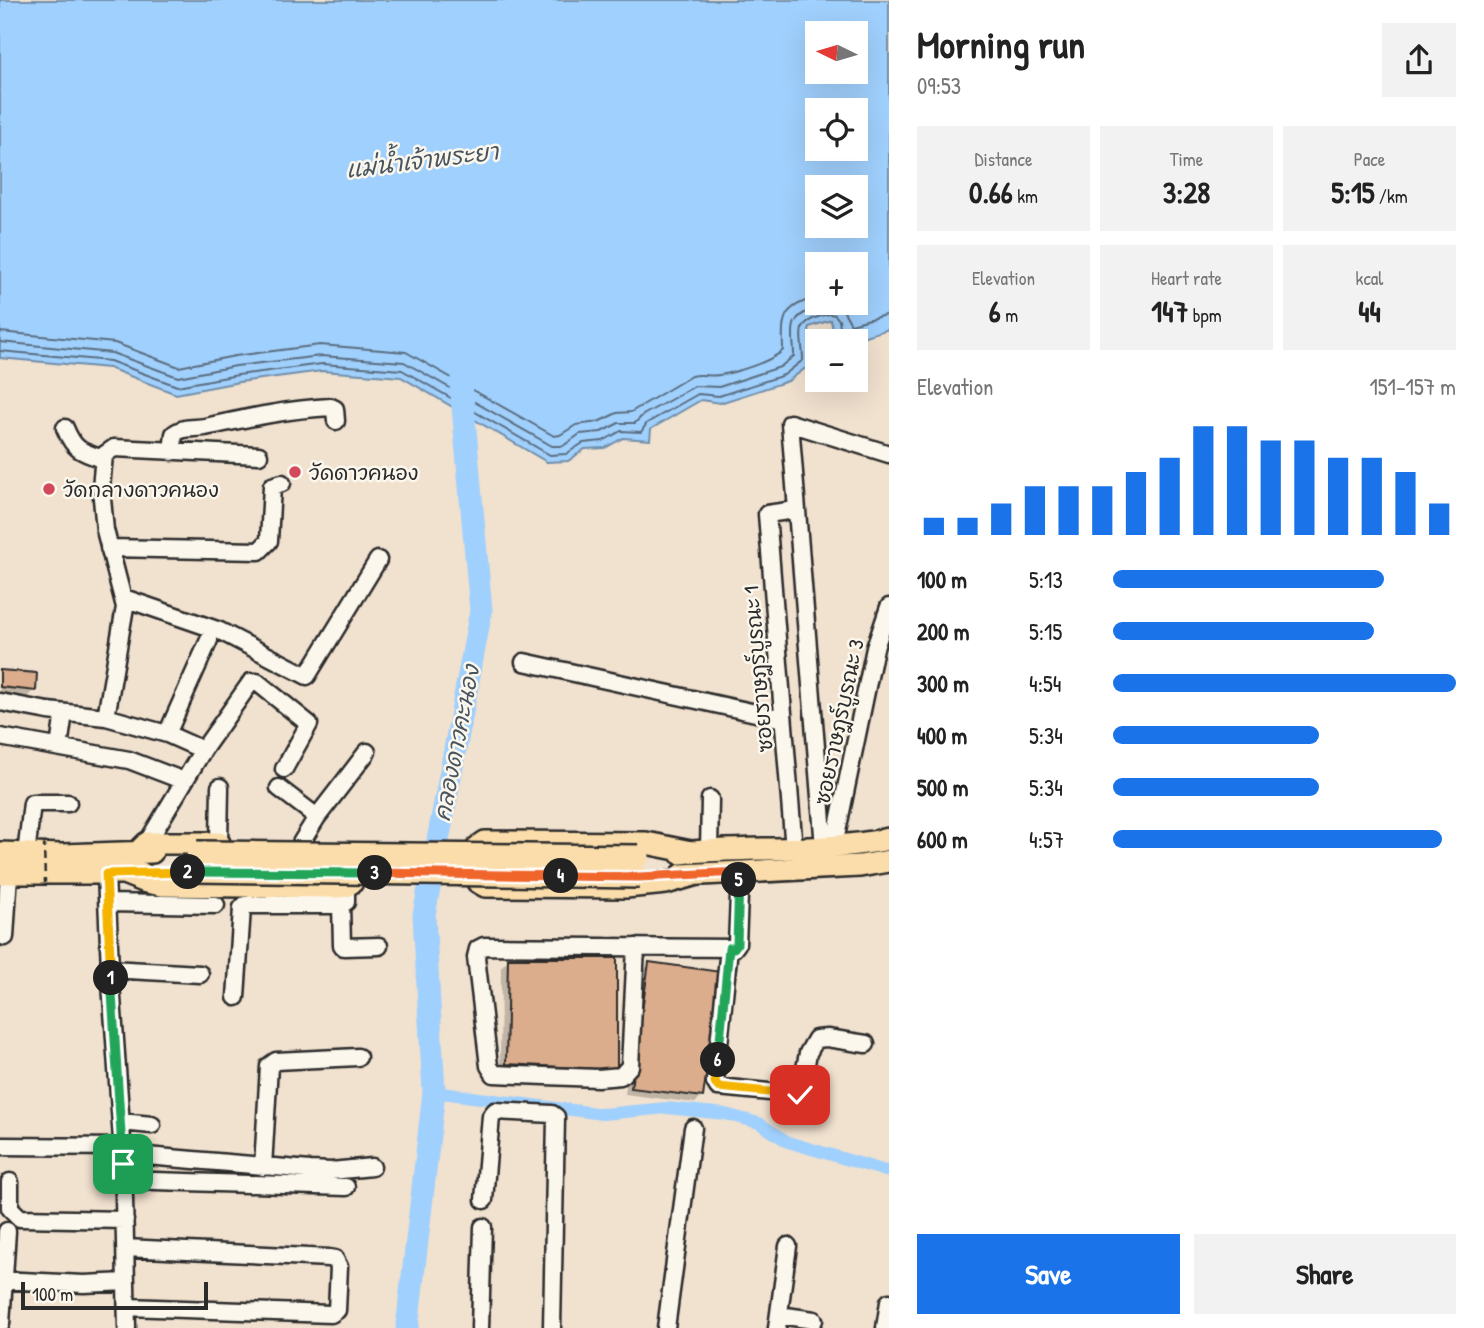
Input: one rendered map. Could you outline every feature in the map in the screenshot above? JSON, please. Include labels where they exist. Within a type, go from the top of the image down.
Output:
[{"type":"main road","points":[[694,875],[666,883],[626,887],[485,887],[478,882],[478,847],[485,842],[646,843],[700,851],[794,850],[857,845],[889,839]]},
{"type":"main road","points":[[0,853],[26,855],[219,843],[345,844],[351,849],[352,882],[344,895],[162,885],[116,874]]},
{"type":"main road","points":[[142,848],[196,862]]},
{"type":"main road","points":[[639,867],[700,851]]},
{"type":"main road","points":[[5,873],[116,874],[196,862],[639,867],[694,875],[860,866],[889,861]]},
{"type":"street","points":[[172,452],[174,434],[183,428],[200,428],[300,408],[331,407],[335,409],[336,421]]},
{"type":"street","points":[[829,846],[795,510],[790,423],[889,454]]},
{"type":"street","points":[[65,428],[79,451],[103,459]]},
{"type":"street","points":[[106,717],[125,607],[105,530],[101,488],[103,459],[107,452],[114,448],[259,454]]},
{"type":"street","points":[[110,548],[260,551],[269,541],[272,488],[282,484]]},
{"type":"street","name":"ซอยราษฎร์บูรณะ 1","points":[[794,850],[767,514],[795,510]]},
{"type":"street","points":[[124,598],[220,631],[307,676],[378,560]]},
{"type":"street","name":"ซอยราษฎร์บูรณะ 3","points":[[829,846],[875,648],[889,607]]},
{"type":"street","points":[[167,734],[209,640]]},
{"type":"street","points":[[524,662],[783,719]]},
{"type":"street","points":[[142,848],[203,750],[251,682],[257,682],[309,724],[284,769]]},
{"type":"street","points":[[0,702],[106,717],[167,734],[203,750]]},
{"type":"street","points":[[59,747],[64,713]]},
{"type":"street","points":[[0,737],[129,760],[184,781]]},
{"type":"street","points":[[301,844],[317,817],[367,752]]},
{"type":"street","points":[[219,843],[220,787]]},
{"type":"street","points":[[279,788],[317,817]]},
{"type":"street","points":[[700,851],[710,799]]},
{"type":"street","points":[[26,855],[32,803],[68,803]]},
{"type":"street","points":[[636,947],[630,1066],[621,1076],[598,1078],[494,1074],[489,1066],[476,957],[478,949],[484,946],[636,947],[734,948],[737,944],[740,872]]},
{"type":"street","points":[[5,873],[5,937]]},
{"type":"street","points":[[116,874],[108,903],[123,1151],[127,1328]]},
{"type":"street","points":[[236,997],[240,913],[245,905],[344,895],[342,945],[379,946]]},
{"type":"street","points":[[108,903],[216,905]]},
{"type":"street","points":[[729,948],[715,1082],[718,1087],[800,1095],[808,1053],[816,1039],[866,1044]]},
{"type":"street","points":[[110,969],[200,974]]},
{"type":"street","points":[[263,1167],[268,1066],[276,1061],[358,1057]]},
{"type":"street","points":[[484,1200],[491,1116],[495,1111],[552,1114],[556,1117],[552,1328]]},
{"type":"street","points":[[121,1122],[152,1125]]},
{"type":"street","points":[[666,1328],[692,1128]]},
{"type":"street","points":[[0,1146],[123,1151],[263,1167],[331,1171],[372,1167]]},
{"type":"street","points":[[124,1180],[346,1187]]},
{"type":"street","points":[[10,1182],[10,1208],[20,1218],[125,1220]]},
{"type":"street","points":[[480,1328],[483,1227]]},
{"type":"street","points":[[1,1324],[7,1231]]},
{"type":"street","points":[[788,1246],[778,1322],[814,1320]]},
{"type":"street","points":[[125,1248],[329,1258],[335,1259],[339,1268],[337,1310],[331,1314],[127,1307]]},
{"type":"street","points":[[2,1280],[84,1284],[126,1282]]},
{"type":"street","points":[[886,1328],[889,1302]]},
{"type":"path","points":[[44,842],[45,883]]},
{"type":"water","name":"แม่น้ำเจ้าพระยา","points":[[0,0],[889,0],[889,329],[868,335],[868,329],[833,329],[831,320],[805,329],[805,368],[788,381],[720,403],[701,400],[651,429],[650,440],[623,438],[605,448],[585,449],[568,461],[547,462],[401,377],[322,371],[176,394],[109,368],[0,358]]},
{"type":"building","points":[[0,670],[37,673],[36,691],[0,687]]},
{"type":"building","points":[[508,958],[617,958],[617,1070],[506,1064]]},
{"type":"building","points":[[649,962],[721,972],[703,1097],[631,1088]]},
{"type":"waterway","name":"คลองดาวคะนอง","points":[[407,1328],[434,1092],[424,915],[481,611],[461,384]]},
{"type":"waterway","points":[[434,1092],[603,1114],[667,1108],[725,1114],[759,1123],[788,1142],[889,1172]]},
{"type":"place","name":"วัดดาวคนอง","points":[[295,472]]},
{"type":"place","name":"วัดกลางดาวคนอง","points":[[49,489]]},
{"type":"route","points":[[123,1164],[106,874],[195,871],[639,877],[740,872],[737,944],[734,948],[729,948],[716,1086],[800,1095]]}]
